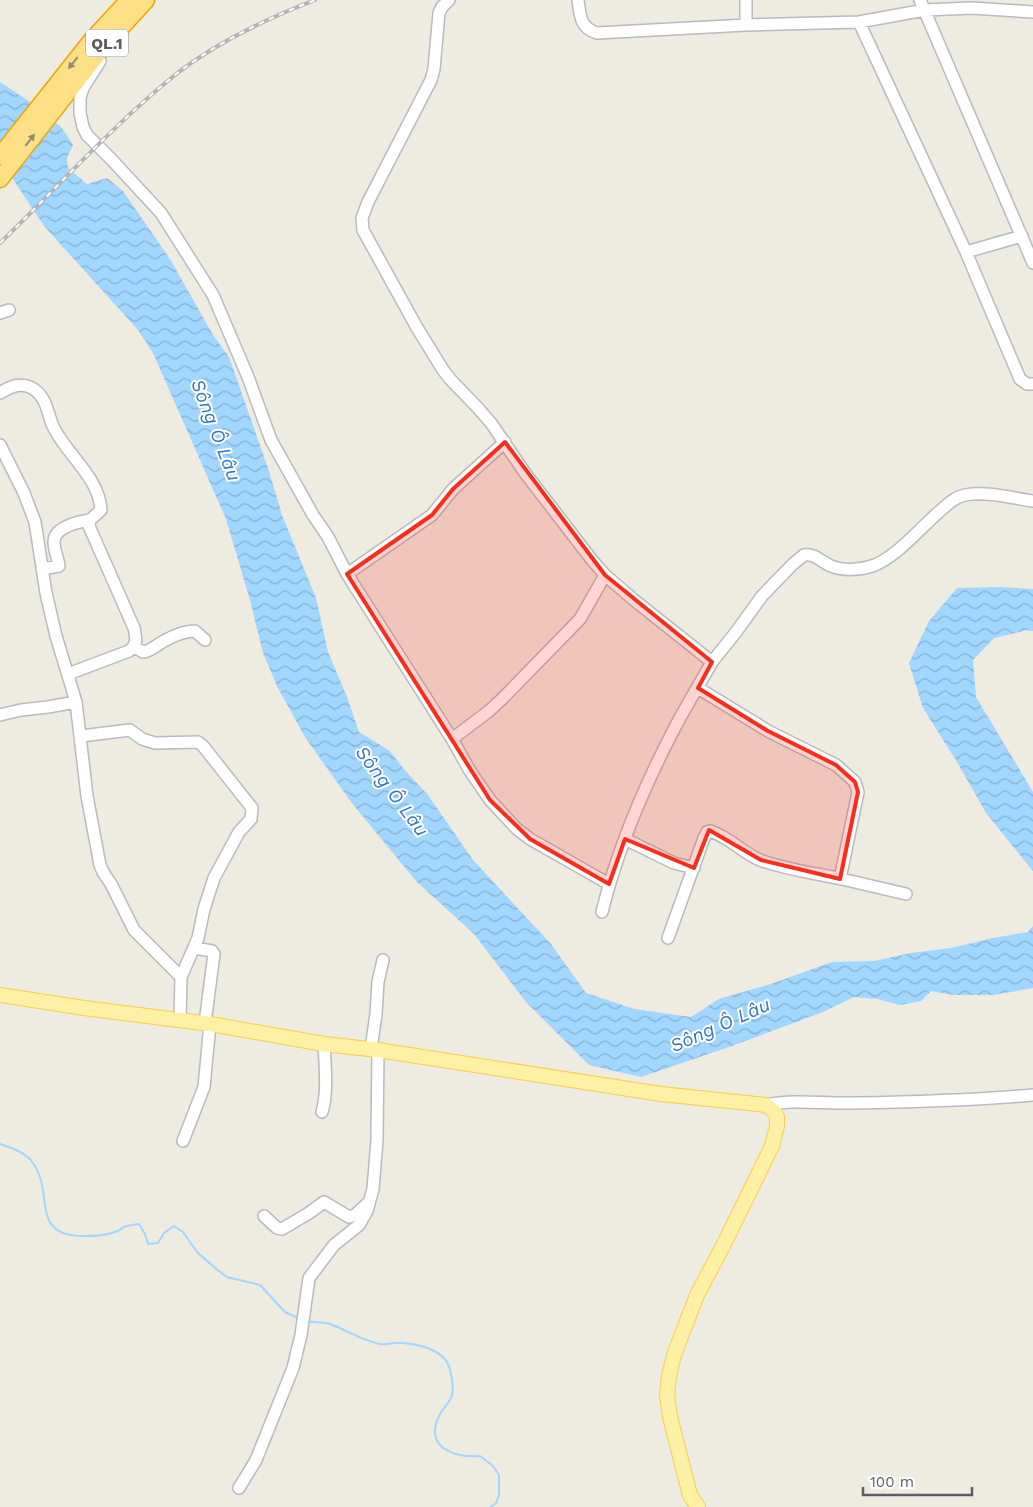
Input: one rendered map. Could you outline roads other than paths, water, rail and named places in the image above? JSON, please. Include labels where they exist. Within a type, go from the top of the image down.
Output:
[{"type":"highway","name":"QL.1","points":[[0,178],[65,84],[92,40],[137,4]]},
{"type":"highway","name":"QL.1","points":[[0,156],[65,84]]},
{"type":"main road","points":[[0,995],[207,1024],[324,1044],[661,1094],[766,1105],[774,1110],[777,1117],[777,1126],[772,1146],[697,1295],[674,1355],[669,1376],[667,1395],[670,1418],[690,1495],[698,1507]]},
{"type":"street","points":[[449,0],[439,13],[434,69],[431,80],[368,202],[362,218],[366,237],[442,370],[484,415],[544,500],[605,575],[712,662]]},
{"type":"street","points":[[578,0],[582,22],[588,29],[597,33],[746,25],[859,22],[923,5],[1033,12]]},
{"type":"street","points":[[746,0],[746,25]]},
{"type":"street","points":[[137,4],[132,24],[100,62],[80,98],[80,113],[87,135],[161,213],[213,295],[248,377],[271,440],[315,518],[328,536],[347,574],[490,800],[517,829],[543,848],[608,884]]},
{"type":"street","points":[[923,5],[1033,263]]},
{"type":"street","points":[[859,22],[966,252],[1020,378],[1027,384],[1033,384]]},
{"type":"street","points":[[966,252],[1022,236]]},
{"type":"street","points":[[0,393],[9,387],[18,385],[32,388],[41,396],[58,435],[84,471],[95,491],[101,510],[89,520],[73,524],[58,533],[54,541],[59,566],[42,569]]},
{"type":"street","points":[[347,574],[432,515],[453,489],[504,442]]},
{"type":"street","points":[[0,445],[35,522],[46,594],[56,636],[76,702],[86,796],[103,872],[134,930],[181,977]]},
{"type":"street","points":[[602,912],[608,884],[625,839],[673,731],[712,662],[762,596],[793,564],[804,556],[815,556],[829,565],[848,569],[870,566],[885,560],[955,498],[963,495],[975,493],[1033,501]]},
{"type":"street","points":[[68,674],[129,651],[136,642],[134,628],[89,520]]},
{"type":"street","points":[[452,739],[502,699],[580,619],[605,575]]},
{"type":"street","points":[[134,647],[143,652],[150,651],[162,642],[189,631],[195,631],[205,640]]},
{"type":"street","points":[[698,688],[768,731],[836,765],[855,782],[858,792],[840,879]]},
{"type":"street","points":[[0,715],[76,702]]},
{"type":"street","points":[[81,736],[130,730],[149,742],[198,742],[204,746],[250,806],[252,812],[251,819],[239,832],[208,893],[195,948],[181,977],[180,1020]]},
{"type":"street","points":[[668,938],[704,838],[707,832],[710,831],[722,835],[746,853],[761,860],[805,873],[906,894]]},
{"type":"street","points":[[625,839],[674,863],[694,868]]},
{"type":"street","points":[[182,1141],[204,1087],[207,1024],[214,954],[212,950],[195,948]]},
{"type":"street","points":[[239,1488],[256,1460],[293,1368],[301,1336],[309,1278],[334,1245],[358,1224],[367,1211],[373,1190],[377,1140],[374,1050],[378,982],[383,960]]},
{"type":"street","points":[[322,1112],[325,1079],[324,1044]]},
{"type":"street","points":[[766,1105],[783,1102],[853,1104],[1033,1096]]},
{"type":"street","points":[[264,1216],[276,1228],[282,1229],[309,1213],[322,1202],[326,1202],[349,1217],[355,1215],[370,1200]]},
{"type":"water","name":"Sông Ô Lâu","points":[[0,82],[36,106],[62,128],[73,145],[67,158],[68,168],[87,184],[107,178],[123,191],[170,259],[213,335],[229,357],[269,471],[282,515],[316,598],[328,652],[359,732],[390,751],[428,795],[473,860],[551,944],[586,993],[634,1009],[691,1017],[719,999],[771,984],[832,962],[874,961],[911,953],[951,948],[1028,932],[1033,926],[1033,988],[993,995],[953,995],[931,991],[921,1001],[900,1005],[877,999],[854,997],[823,1012],[641,1077],[589,1065],[526,1002],[474,934],[416,881],[351,802],[305,737],[278,688],[263,653],[250,600],[226,519],[153,353],[138,330],[44,226],[11,176],[0,164]]},
{"type":"water","points":[[1001,587],[1033,589],[1033,631],[1027,630],[994,638],[973,660],[976,697],[1033,792],[1033,871],[986,813],[923,708],[909,663],[929,621],[957,588]]},
{"type":"waterway","points":[[0,1144],[22,1153],[33,1163],[39,1175],[46,1212],[50,1222],[57,1230],[69,1235],[94,1236],[139,1224],[148,1244],[158,1243],[164,1233],[174,1226],[183,1232],[197,1252],[227,1277],[260,1285],[285,1312],[298,1318]]},
{"type":"waterway","points":[[308,1321],[330,1324],[380,1344],[400,1343],[421,1346],[443,1357],[450,1369],[453,1392],[440,1414],[435,1434],[443,1448],[460,1455],[480,1456],[493,1466],[499,1475],[499,1495],[496,1503],[490,1507]]},
{"type":"railway","points":[[0,243],[107,136],[175,75],[208,52],[242,32],[315,0]]}]
